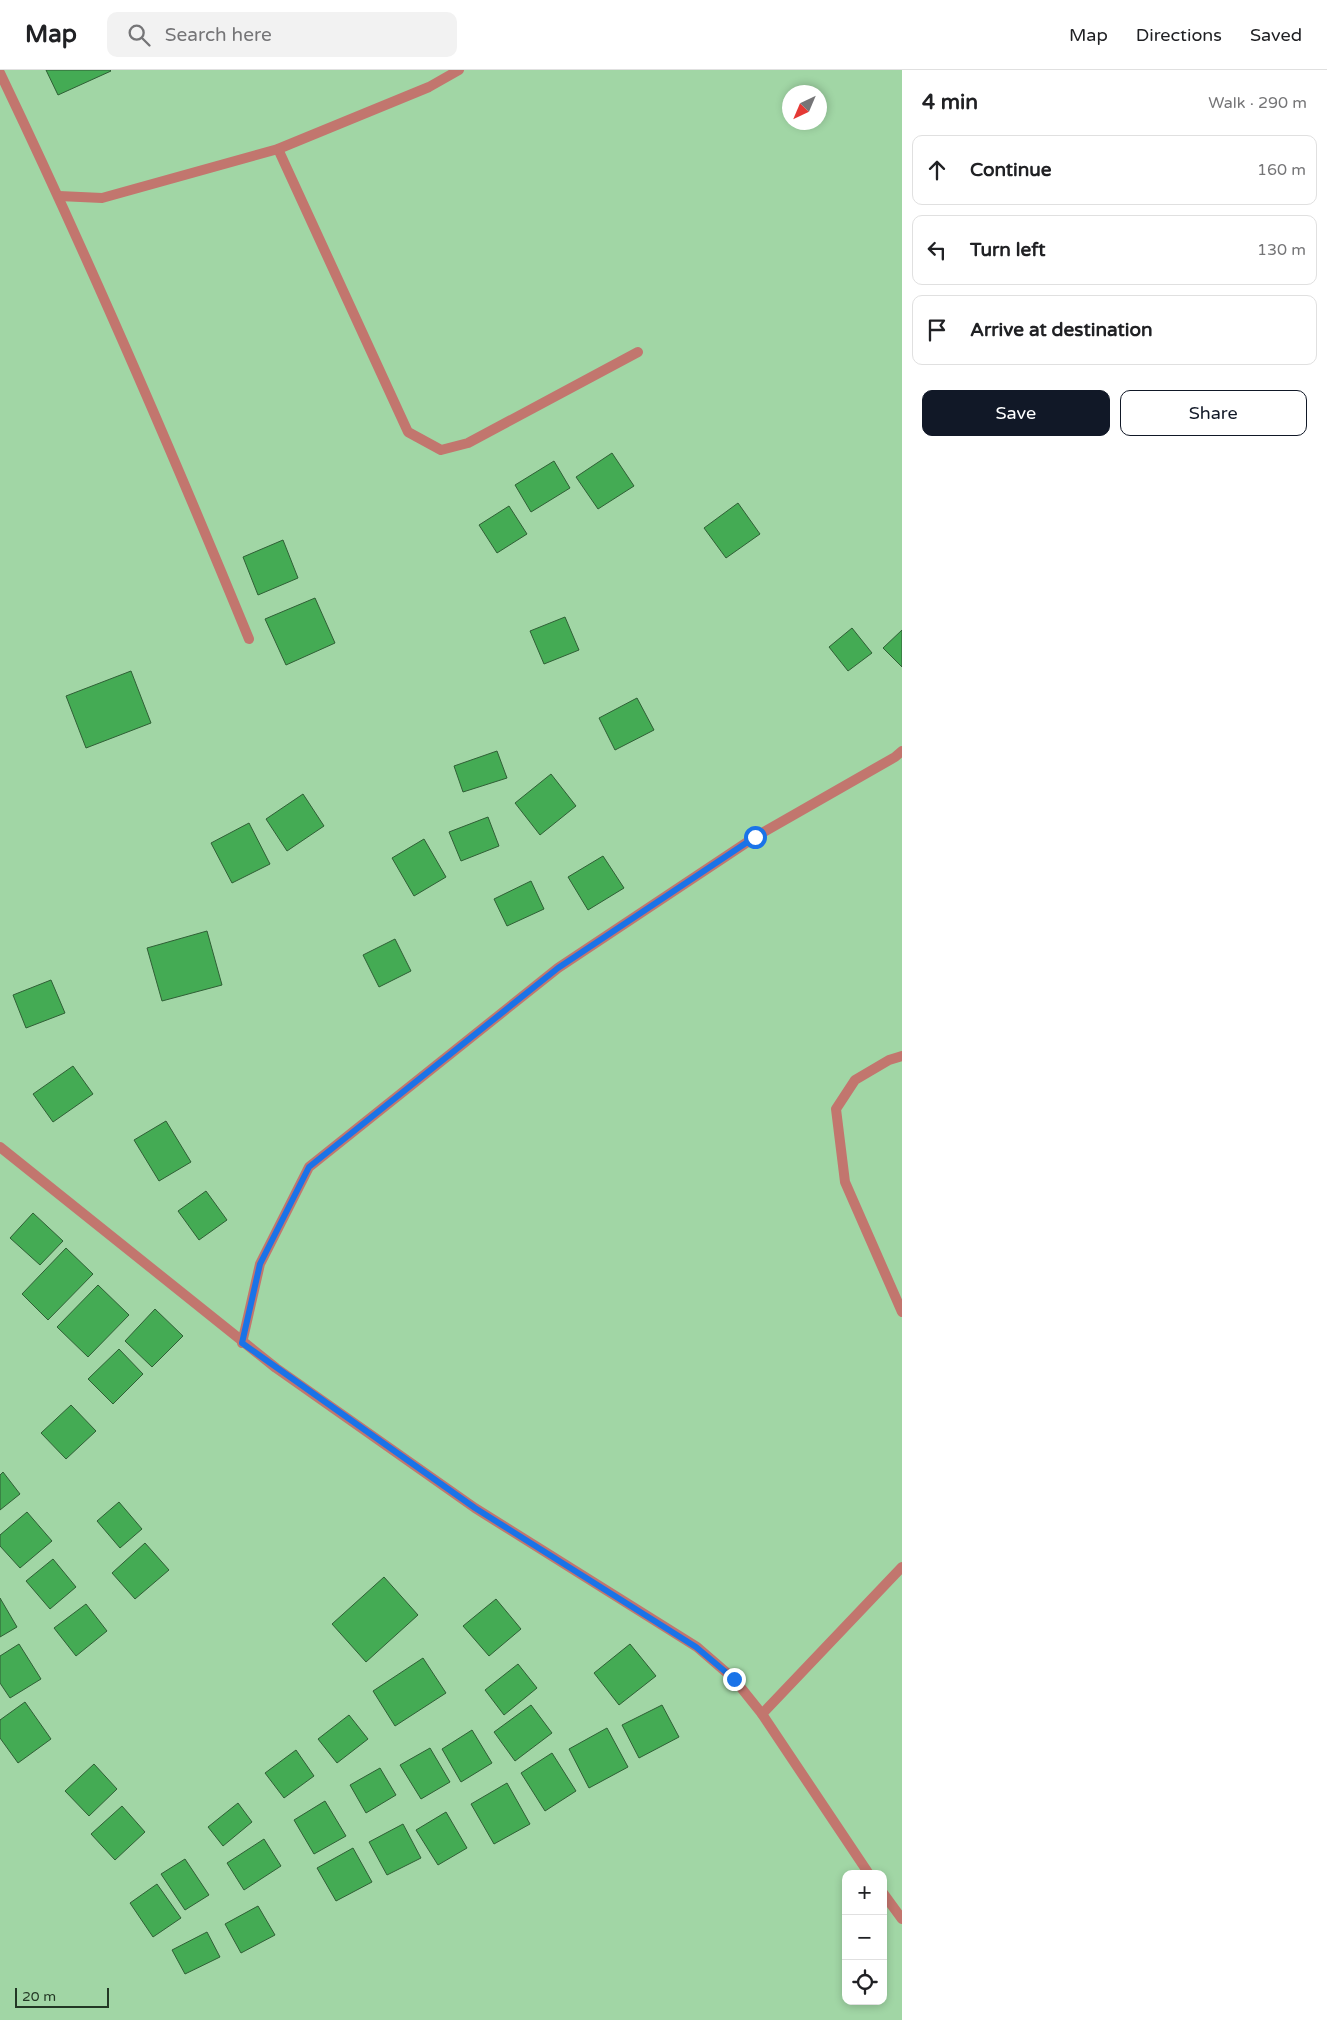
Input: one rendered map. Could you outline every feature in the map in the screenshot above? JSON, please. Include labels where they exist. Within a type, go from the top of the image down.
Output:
[{"type":"street","points":[[59,196],[102,198],[278,149],[429,87],[459,70]]},
{"type":"street","points":[[0,73],[59,196],[193,502],[250,640]]},
{"type":"street","points":[[278,149],[408,432],[432,446],[441,450],[468,443],[638,352]]},
{"type":"street","points":[[242,1343],[260,1264],[309,1167],[558,968],[755,837],[895,757],[902,751]]},
{"type":"street","points":[[902,1056],[889,1060],[855,1080],[836,1110],[845,1182],[902,1312]]},
{"type":"street","points":[[0,1147],[242,1343],[475,1508],[696,1647],[734,1679],[762,1714],[866,1870]]},
{"type":"street","points":[[762,1714],[902,1567]]},
{"type":"street","points":[[887,1898],[902,1919]]},
{"type":"building","points":[[46,70],[110,70],[111,71],[58,95]]},
{"type":"building","points":[[612,453],[634,486],[598,509],[576,477]]},
{"type":"building","points":[[554,461],[570,488],[531,512],[515,485]]},
{"type":"building","points":[[738,503],[760,534],[726,558],[704,528]]},
{"type":"building","points":[[509,506],[527,534],[497,553],[479,525]]},
{"type":"building","points":[[283,540],[298,578],[258,595],[243,557]]},
{"type":"building","points":[[315,598],[335,643],[286,665],[265,619]]},
{"type":"building","points":[[565,617],[579,650],[544,664],[530,631]]},
{"type":"building","points":[[852,628],[872,653],[848,671],[829,647]]},
{"type":"building","points":[[902,630],[902,667],[883,648]]},
{"type":"building","points":[[131,671],[151,723],[86,748],[66,696]]},
{"type":"building","points":[[637,698],[654,730],[615,750],[599,718]]},
{"type":"building","points":[[497,751],[507,778],[463,792],[454,766]]},
{"type":"building","points":[[551,774],[576,806],[540,835],[515,803]]},
{"type":"building","points":[[303,794],[324,826],[287,851],[266,819]]},
{"type":"building","points":[[488,817],[499,846],[461,861],[449,832]]},
{"type":"building","points":[[249,823],[270,864],[232,883],[211,843]]},
{"type":"building","points":[[424,839],[446,877],[414,896],[392,858]]},
{"type":"building","points":[[603,856],[624,888],[588,910],[568,877]]},
{"type":"building","points":[[531,881],[544,909],[507,926],[494,899]]},
{"type":"building","points":[[207,931],[222,985],[162,1001],[147,948]]},
{"type":"building","points":[[395,939],[411,971],[379,987],[363,955]]},
{"type":"building","points":[[51,980],[65,1013],[26,1028],[13,995]]},
{"type":"building","points":[[73,1066],[93,1094],[53,1122],[33,1094]]},
{"type":"building","points":[[166,1121],[191,1162],[159,1181],[134,1140]]},
{"type":"building","points":[[206,1191],[227,1220],[199,1240],[178,1211]]},
{"type":"building","points":[[33,1213],[63,1241],[40,1265],[10,1238]]},
{"type":"building","points":[[66,1248],[93,1274],[48,1320],[22,1294]]},
{"type":"building","points":[[98,1285],[129,1315],[88,1357],[57,1327]]},
{"type":"building","points":[[155,1309],[183,1336],[152,1367],[125,1341]]},
{"type":"building","points":[[119,1349],[143,1374],[113,1404],[88,1379]]},
{"type":"building","points":[[71,1405],[96,1431],[66,1459],[41,1433]]},
{"type":"building","points":[[3,1472],[20,1494],[0,1510],[0,1475]]},
{"type":"building","points":[[119,1502],[142,1529],[120,1548],[97,1521]]},
{"type":"building","points":[[27,1512],[52,1541],[20,1568],[0,1546],[0,1535]]},
{"type":"building","points":[[145,1543],[169,1570],[135,1599],[112,1573]]},
{"type":"building","points":[[53,1559],[76,1587],[50,1609],[26,1581]]},
{"type":"building","points":[[384,1577],[418,1615],[366,1662],[332,1624]]},
{"type":"building","points":[[0,1598],[17,1627],[0,1637]]},
{"type":"building","points":[[496,1599],[521,1629],[489,1656],[463,1626]]},
{"type":"building","points":[[86,1604],[107,1631],[76,1656],[54,1628]]},
{"type":"building","points":[[19,1644],[41,1679],[10,1698],[0,1683],[0,1656]]},
{"type":"building","points":[[630,1644],[656,1676],[619,1705],[594,1673]]},
{"type":"building","points":[[423,1658],[446,1693],[395,1726],[373,1691]]},
{"type":"building","points":[[518,1664],[537,1688],[504,1715],[485,1690]]},
{"type":"building","points":[[25,1702],[51,1739],[18,1763],[0,1738],[0,1720]]},
{"type":"building","points":[[531,1705],[552,1733],[515,1761],[494,1732]]},
{"type":"building","points":[[662,1705],[679,1737],[639,1758],[622,1725]]},
{"type":"building","points":[[349,1715],[368,1739],[337,1763],[318,1739]]},
{"type":"building","points":[[607,1728],[628,1767],[589,1788],[569,1749]]},
{"type":"building","points":[[472,1730],[492,1763],[461,1782],[442,1749]]},
{"type":"building","points":[[430,1748],[450,1782],[421,1799],[400,1765]]},
{"type":"building","points":[[296,1750],[314,1776],[284,1798],[265,1773]]},
{"type":"building","points":[[552,1753],[576,1791],[545,1811],[521,1773]]},
{"type":"building","points":[[94,1764],[117,1789],[89,1816],[65,1791]]},
{"type":"building","points":[[380,1768],[396,1795],[366,1813],[350,1785]]},
{"type":"building","points":[[507,1783],[530,1824],[494,1844],[471,1804]]},
{"type":"building","points":[[325,1801],[346,1836],[314,1854],[294,1820]]},
{"type":"building","points":[[238,1803],[252,1822],[223,1846],[208,1827]]},
{"type":"building","points":[[122,1806],[145,1832],[115,1860],[91,1834]]},
{"type":"building","points":[[446,1812],[467,1848],[438,1865],[416,1830]]},
{"type":"building","points":[[403,1824],[421,1858],[387,1875],[369,1842]]},
{"type":"building","points":[[264,1839],[281,1866],[244,1890],[227,1863]]},
{"type":"building","points":[[353,1848],[372,1882],[336,1901],[317,1868]]},
{"type":"building","points":[[185,1859],[209,1895],[185,1910],[161,1874]]},
{"type":"building","points":[[157,1884],[181,1918],[153,1937],[130,1903]]},
{"type":"building","points":[[258,1906],[275,1935],[241,1953],[225,1924]]},
{"type":"building","points":[[207,1932],[220,1957],[185,1974],[172,1950]]},
{"type":"route","points":[[734,1679],[696,1647],[475,1508],[242,1343],[260,1264],[309,1167],[558,968],[755,837]]}]
